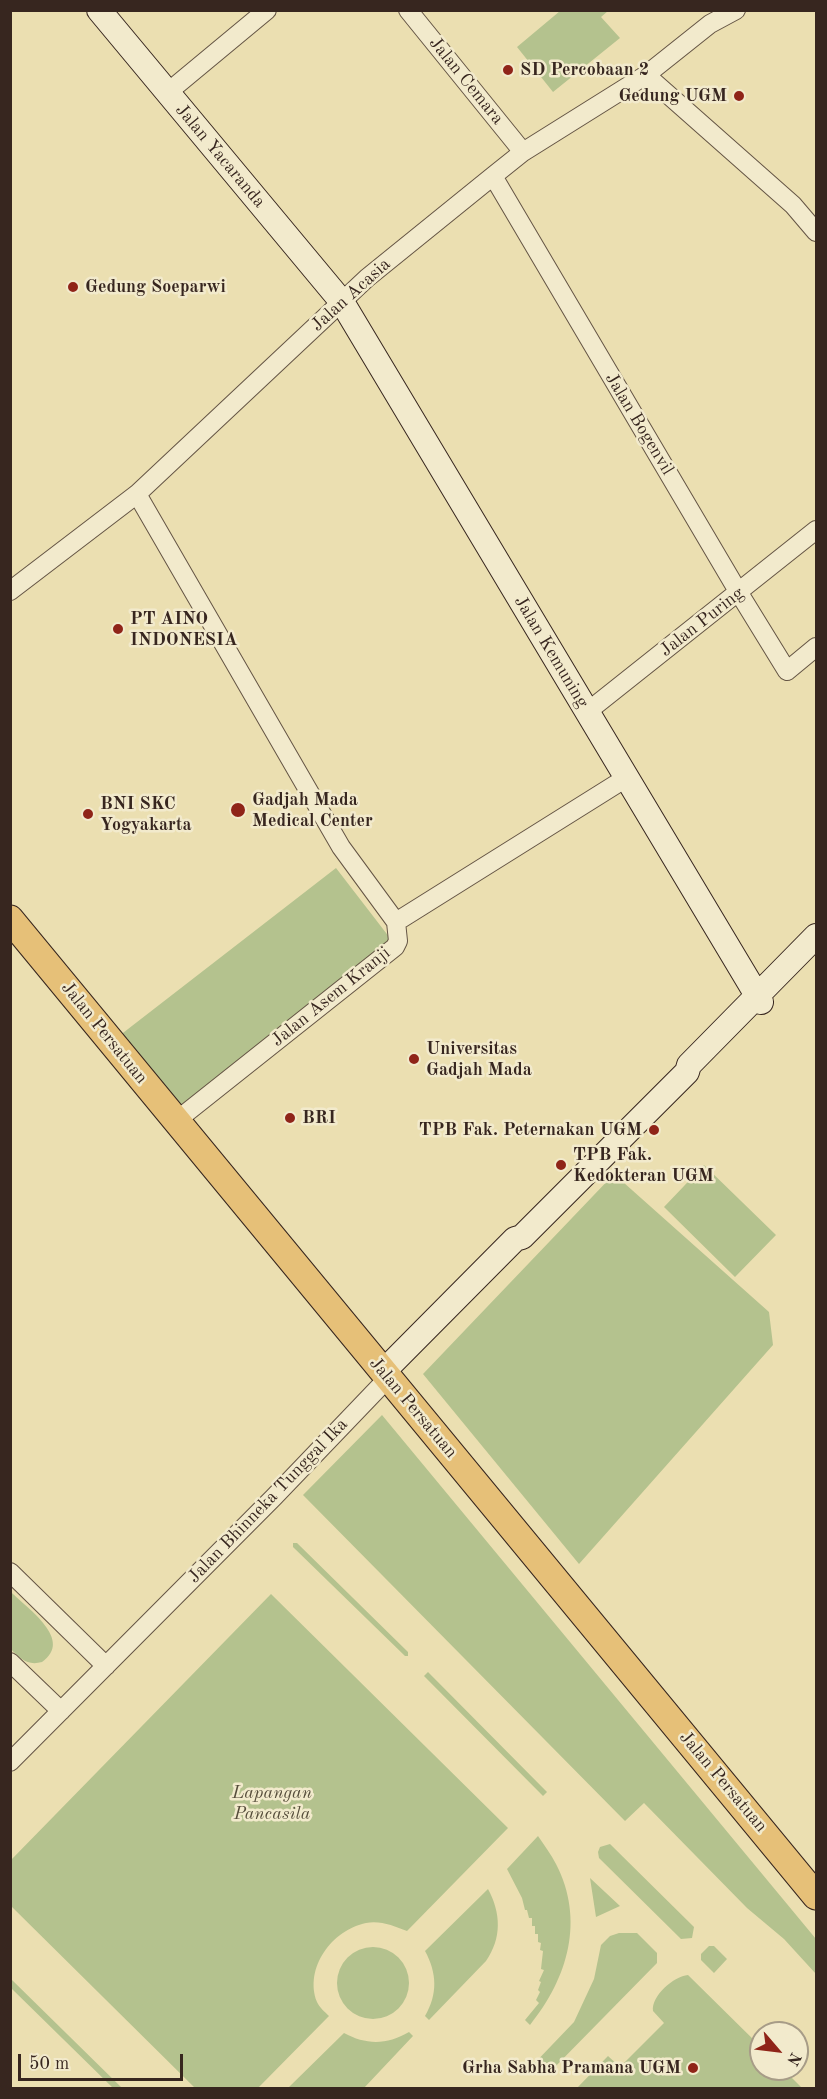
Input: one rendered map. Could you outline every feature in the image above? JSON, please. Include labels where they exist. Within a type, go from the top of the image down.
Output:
[{"type":"main road","name":"Jalan Persatuan","points":[[10,919],[816,1896]]},
{"type":"street","name":"Jalan Yacaranda","points":[[99,10],[342,302]]},
{"type":"street","points":[[167,93],[267,10]]},
{"type":"street","name":"Jalan Cemara","points":[[408,10],[524,152]]},
{"type":"street","name":"Jalan Acasia","points":[[10,591],[137,494],[367,278],[493,176],[524,152],[646,75],[715,17],[736,10]]},
{"type":"street","points":[[646,75],[793,205],[816,232]]},
{"type":"street","name":"Jalan Bogenvil","points":[[493,176],[787,671],[816,647]]},
{"type":"street","name":"Jalan Kemuning","points":[[342,302],[759,999]]},
{"type":"street","points":[[137,494],[341,847],[396,922]]},
{"type":"street","name":"Jalan Puring","points":[[587,712],[816,530]]},
{"type":"street","name":"Jalan Asem Kranji","points":[[176,1121],[395,947],[398,941],[396,922],[626,778]]},
{"type":"street","name":"Jalan Bhinneka Tunggal Ika","points":[[759,999],[816,936]]},
{"type":"street","name":"Jalan Bhinneka Tunggal Ika","points":[[10,1762],[58,1708],[274,1497],[385,1375],[515,1239],[522,1237],[687,1072],[688,1065],[816,946]]},
{"type":"street","points":[[10,1572],[103,1663]]},
{"type":"street","points":[[10,1662],[58,1708]]},
{"type":"street","name":"Jalan Bhinneka Tunggal Ika","points":[[10,1750],[58,1708]]},
{"type":"green space","points":[[560,11],[608,11],[601,17],[620,38],[553,92],[517,47]]},
{"type":"green space","points":[[336,868],[393,942],[176,1110],[119,1036]]},
{"type":"green space","points":[[704,1165],[776,1235],[735,1277],[664,1207]]},
{"type":"green space","points":[[614,1174],[769,1312],[773,1345],[579,1564],[423,1374]]},
{"type":"green space","points":[[382,1415],[816,1939],[816,1974],[784,1939],[747,1908],[644,1803],[625,1821],[303,1495]]},
{"type":"green space","points":[[293,1543],[297,1543],[408,1652],[408,1656],[405,1656],[293,1547]]},
{"type":"green space","points":[[11,1592],[37,1616],[51,1635],[53,1644],[51,1653],[42,1662],[25,1661],[11,1649]]},
{"type":"green space","name":"Lapangan Pancasila","points":[[271,1594],[508,1828],[407,1931],[392,1925],[371,1922],[354,1927],[332,1942],[324,1952],[314,1976],[317,2002],[329,2016],[258,2088],[195,2088],[11,1906],[11,1860]]},
{"type":"green space","points":[[428,1672],[547,1792],[543,1796],[424,1676]]},
{"type":"green space","points":[[538,1836],[554,1860],[565,1885],[570,1906],[571,1927],[563,1968],[543,2007],[530,2025],[525,2020],[539,2003],[536,2000],[540,1992],[538,1990],[541,1982],[539,1981],[544,1970],[541,1969],[543,1951],[540,1950],[541,1943],[538,1942],[538,1934],[535,1934],[535,1926],[532,1926],[532,1918],[529,1918],[522,1898],[507,1869]]},
{"type":"green space","points":[[610,1844],[694,1927],[692,1938],[681,1939],[599,1858],[600,1847]]},
{"type":"green space","points":[[590,1878],[620,1906],[596,1917]]},
{"type":"green space","points":[[488,1889],[495,1907],[498,1925],[491,1952],[486,1961],[429,2020],[425,2016],[434,1992],[434,1975],[425,1951]]},
{"type":"green space","points":[[619,1933],[637,1933],[657,1953],[657,1963],[549,2073],[529,2069],[574,2022],[594,1979],[601,1945],[610,1936]]},
{"type":"green space","points":[[709,1946],[714,1946],[727,1959],[714,1973],[701,1960],[701,1954]]},
{"type":"green space","points":[[380,1947],[399,1957],[407,1969],[409,1983],[407,1997],[399,2009],[387,2017],[366,2019],[347,2009],[339,1997],[337,1976],[347,1957],[359,1949]]},
{"type":"green space","points":[[688,1975],[749,2035],[749,2081],[795,2081],[802,2088],[577,2088],[608,2056],[620,2067],[664,2023],[653,2011],[653,2005],[664,1988],[682,1976]]},
{"type":"green space","points":[[11,1979],[122,2088],[113,2088],[11,1988]]},
{"type":"green space","points":[[409,2032],[413,2036],[364,2088],[288,2088],[344,2033],[360,2040],[377,2042],[393,2039]]},
{"type":"place","name":"SD Percobaan 2","points":[[508,70]]},
{"type":"place","name":"Gedung UGM","points":[[739,96]]},
{"type":"place","name":"Gedung Soeparwi","points":[[73,287]]},
{"type":"place","name":"PT AINO INDONESIA","points":[[118,629]]},
{"type":"place","name":"Gadjah Mada Medical Center","points":[[238,810]]},
{"type":"place","name":"BNI SKC Yogyakarta","points":[[88,814]]},
{"type":"place","name":"Universitas Gadjah Mada","points":[[414,1059]]},
{"type":"place","name":"BRI","points":[[290,1118]]},
{"type":"place","name":"TPB Fak. Peternakan UGM","points":[[654,1130]]},
{"type":"place","name":"TPB Fak. Kedokteran UGM","points":[[561,1165]]},
{"type":"place","name":"Grha Sabha Pramana UGM","points":[[693,2068]]}]
